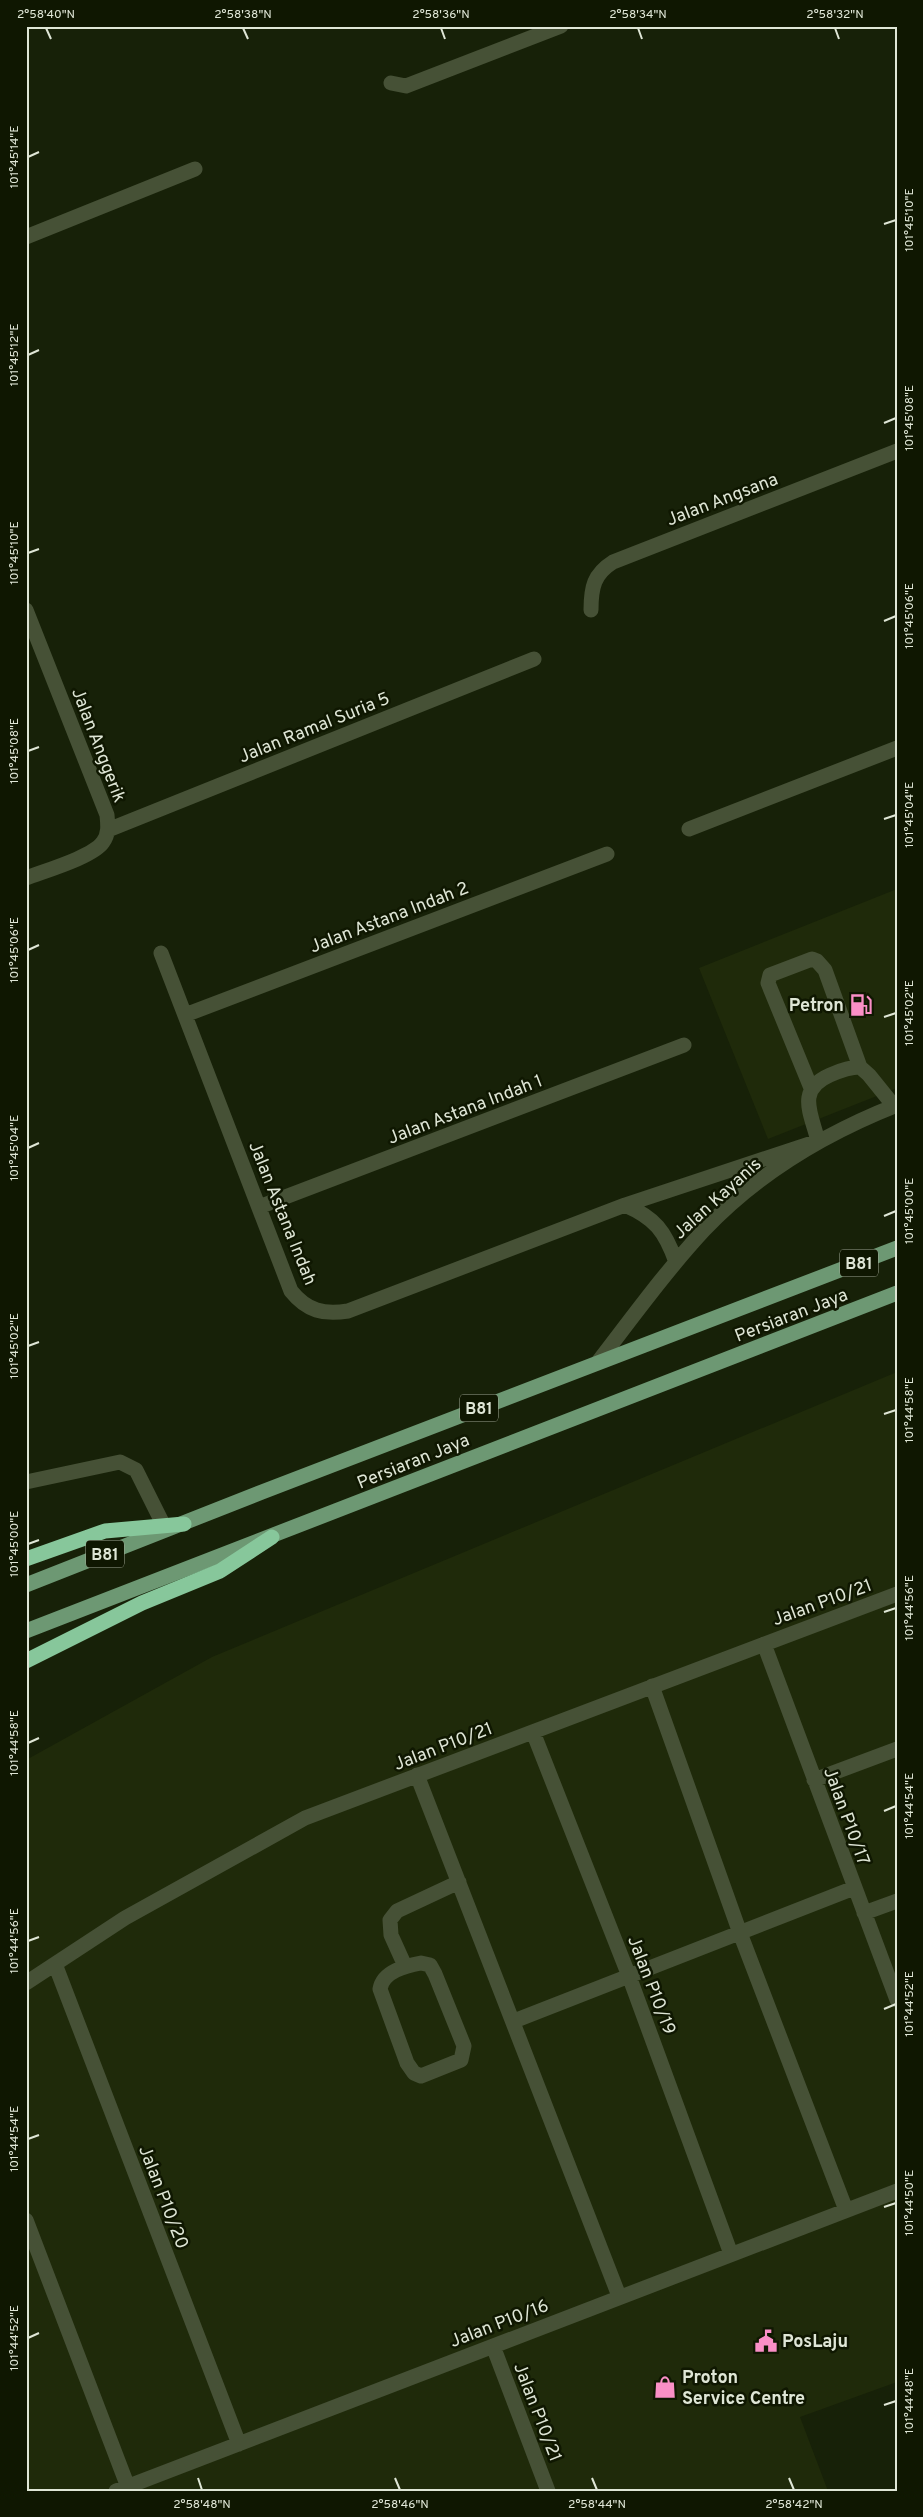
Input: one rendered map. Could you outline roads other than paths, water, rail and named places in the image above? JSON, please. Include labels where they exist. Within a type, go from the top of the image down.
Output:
[{"type":"highway","points":[[26,1559],[105,1531],[184,1524]]},
{"type":"highway","points":[[26,1661],[142,1603],[220,1571],[272,1537]]},
{"type":"main road","name":"Persiaran Jaya","points":[[26,1585],[598,1362],[897,1248]]},
{"type":"main road","name":"Persiaran Jaya","points":[[26,1631],[897,1293]]},
{"type":"main road","points":[[810,1328],[897,1301]]},
{"type":"street","points":[[391,83],[406,86],[561,26]]},
{"type":"street","points":[[26,237],[195,169]]},
{"type":"street","name":"Jalan Angsana","points":[[592,610],[593,582],[601,570],[613,562],[897,451]]},
{"type":"street","name":"Jalan Anggerik","points":[[26,610],[107,816],[108,830],[103,843],[92,852],[26,878]]},
{"type":"street","name":"Jalan Ramal Suria 5","points":[[108,830],[534,659]]},
{"type":"street","points":[[689,830],[897,748]]},
{"type":"street","name":"Jalan Astana Indah 2","points":[[185,1015],[607,854]]},
{"type":"street","name":"Jalan Astana Indah","points":[[161,953],[291,1291],[307,1306],[321,1313],[348,1311],[625,1204],[818,1141]]},
{"type":"street","points":[[811,1088],[768,983],[770,975],[812,959],[821,964],[860,1067],[896,1106]]},
{"type":"street","name":"Jalan Astana Indah 1","points":[[259,1207],[684,1045]]},
{"type":"street","points":[[818,1141],[808,1100],[811,1088],[817,1081],[833,1073],[860,1067]]},
{"type":"street","name":"Jalan Kayanis","points":[[598,1362],[676,1262],[706,1228],[736,1200],[818,1141],[896,1106]]},
{"type":"street","points":[[625,1204],[642,1212],[656,1224],[668,1241],[676,1262]]},
{"type":"street","points":[[26,1482],[120,1462],[136,1470],[164,1526]]},
{"type":"street","name":"Jalan P10/21","points":[[26,1982],[125,1918],[305,1818],[897,1594]]},
{"type":"street","name":"Jalan P10/17","points":[[764,1644],[897,2000]]},
{"type":"street","points":[[652,1686],[740,1933],[846,2210]]},
{"type":"street","name":"Jalan P10/19","points":[[533,1732],[629,1976],[731,2254]]},
{"type":"street","points":[[814,1780],[897,1749]]},
{"type":"street","points":[[417,1775],[514,2021],[619,2296]]},
{"type":"street","points":[[404,1966],[391,1935],[390,1920],[397,1911],[460,1882]]},
{"type":"street","points":[[514,2021],[854,1888]]},
{"type":"street","points":[[864,1913],[897,1901]]},
{"type":"street","points":[[421,1963],[430,1966],[464,2046],[464,2056],[461,2060],[421,2076],[414,2073],[407,2063],[380,1988],[384,1978],[404,1966],[421,1963]]},
{"type":"street","name":"Jalan P10/20","points":[[55,1964],[239,2444]]},
{"type":"street","name":"Jalan P10/16","points":[[122,2489],[619,2296],[897,2192]]},
{"type":"street","points":[[26,2220],[122,2489]]},
{"type":"street","name":"Jalan P10/21","points":[[493,2346],[548,2491]]},
{"type":"place","name":"Petron","points":[[861,1005]]},
{"type":"place","name":"PosLaju","points":[[766,2341]]},
{"type":"place","name":"Proton Service Centre","points":[[665,2387]]}]
